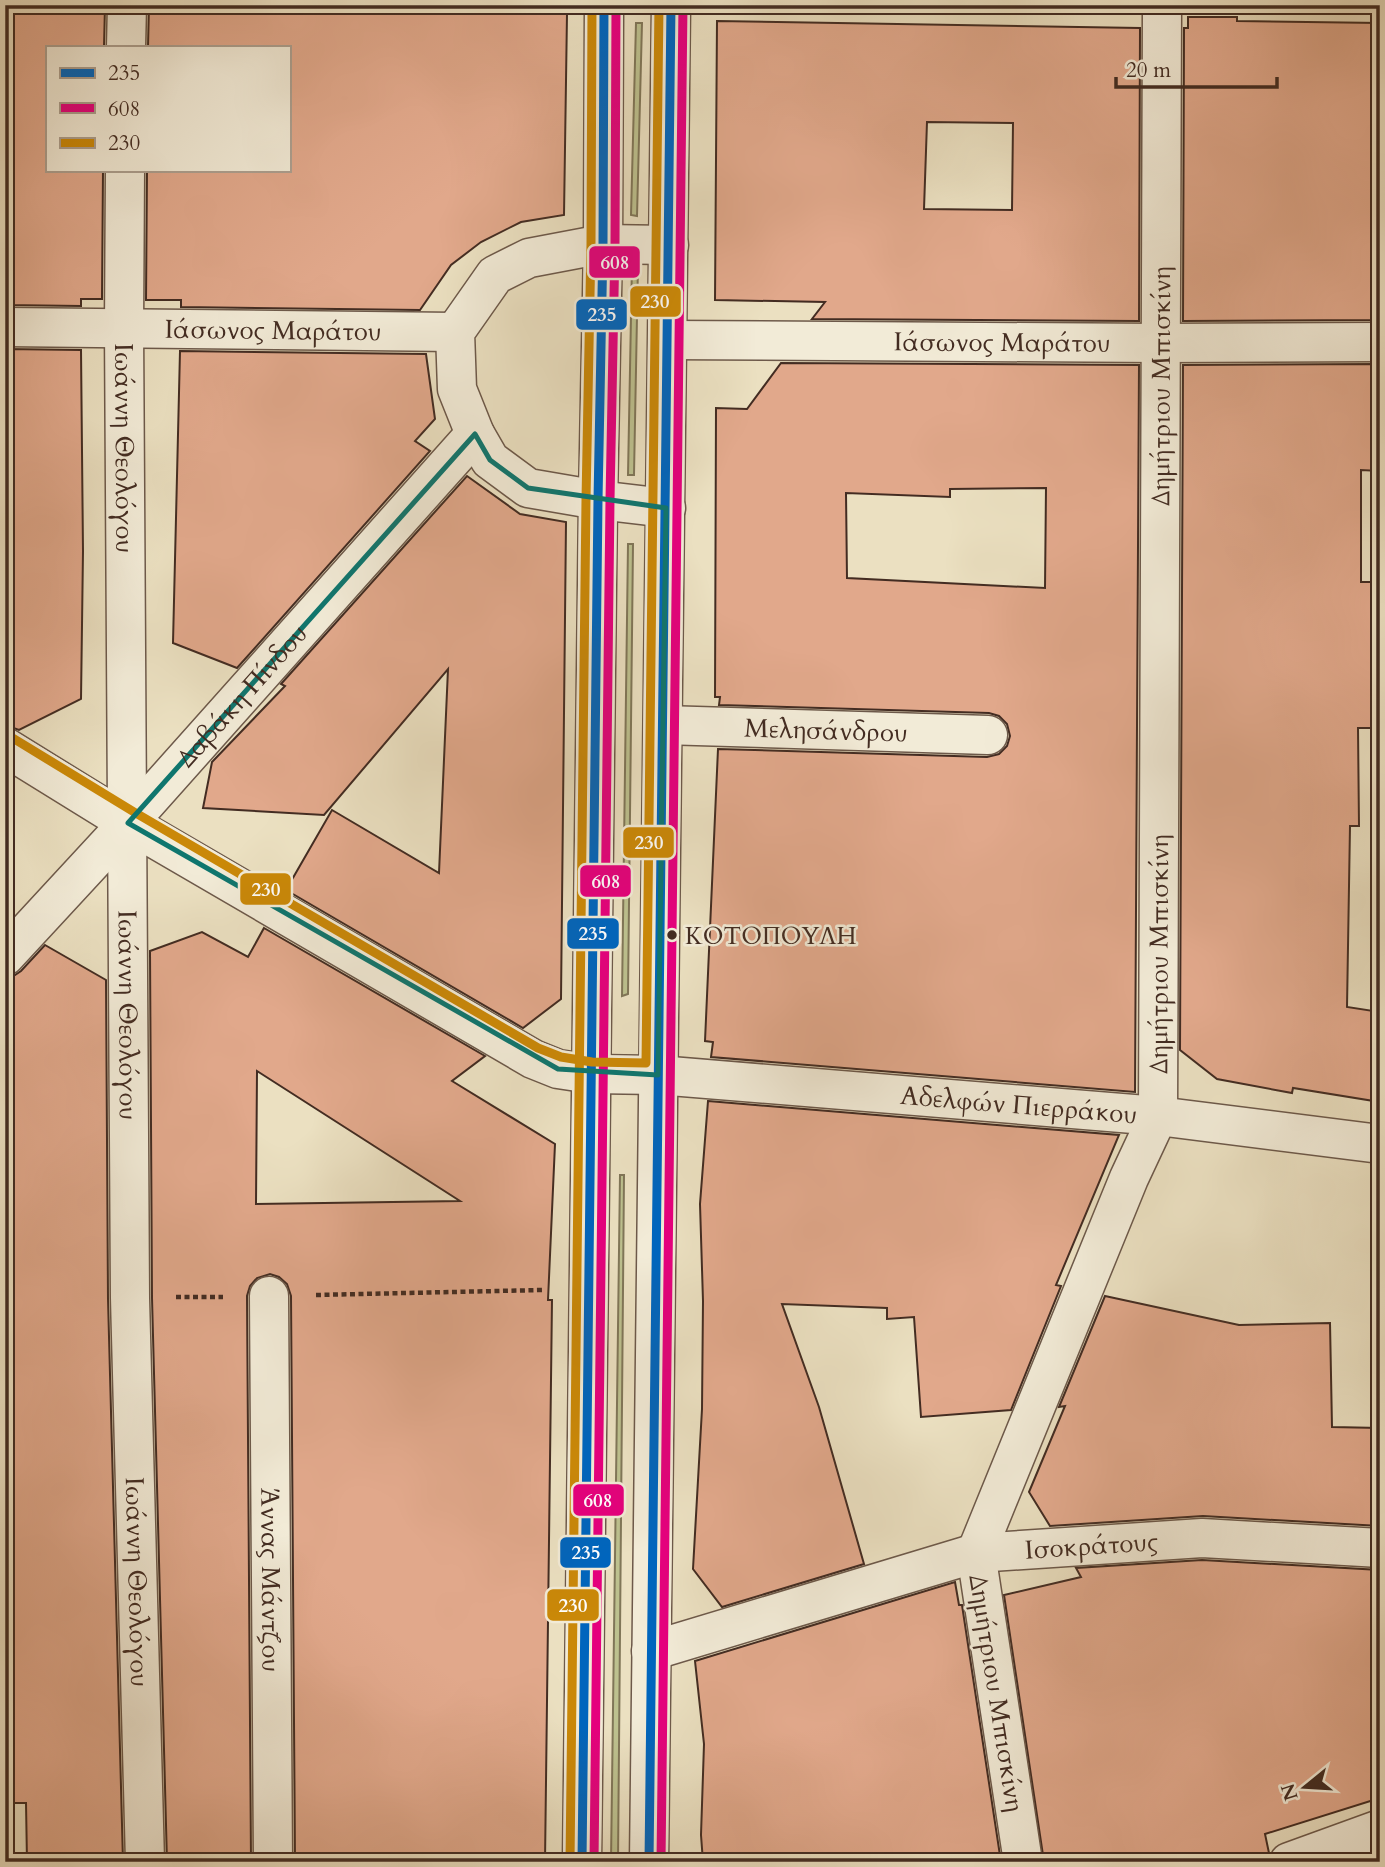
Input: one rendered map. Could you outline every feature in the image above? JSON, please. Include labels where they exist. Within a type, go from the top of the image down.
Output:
[{"type":"street","points":[[127,5],[127,46]]},
{"type":"street","points":[[582,1862],[604,5]]},
{"type":"street","points":[[649,1862],[671,5]]},
{"type":"street","name":"Δημήτριου Μπισκίνη","points":[[1023,1862],[976,1553],[1129,1178],[1158,1116],[1162,5]]},
{"type":"street","name":"Ιωάννη Θεολόγου","points":[[125,172],[130,1298],[145,1862]]},
{"type":"street","points":[[666,508],[528,488],[490,460],[475,434],[457,389],[455,332],[495,275],[529,258],[603,244],[670,245]]},
{"type":"street","name":"Ιάσωνος Μαράτου","points":[[5,327],[455,332]]},
{"type":"street","name":"Ιάσωνος Μαράτου","points":[[667,340],[1380,342]]},
{"type":"street","name":"Δαβάκη Πίνδου","points":[[5,956],[475,434]]},
{"type":"street","name":"Μελησάνδρου","points":[[663,725],[988,735]]},
{"type":"street","name":"Αδελφών Πιερράκου","points":[[5,747],[533,1059],[558,1069],[591,1074],[658,1075],[1158,1116],[1380,1144]]},
{"type":"street","name":"Άννας Μάντζου","points":[[269,1296],[273,1862]]},
{"type":"street","name":"Ισοκράτους","points":[[651,1651],[976,1553],[1202,1538],[1380,1548]]},
{"type":"street","points":[[1289,1862],[1380,1829]]},
{"type":"path","points":[[130,1298],[589,1289]]},
{"type":"highlighted area","points":[[475,434],[490,460],[528,488],[666,508],[658,1075],[558,1069],[128,823]]},
{"type":"green space","points":[[636,23],[642,23],[637,216],[631,215]]},
{"type":"green space","points":[[632,264],[638,264],[634,475],[628,475]]},
{"type":"green space","points":[[628,544],[633,544],[628,994],[622,996]]},
{"type":"green space","points":[[620,1175],[624,1175],[618,1862],[611,1862]]},
{"type":"building","points":[[5,5],[105,5],[104,46],[46,46],[46,172],[103,172],[102,299],[81,299],[81,306],[5,305]]},
{"type":"building","points":[[149,5],[275,5],[567,14],[564,215],[521,222],[481,242],[451,265],[420,310],[181,307],[181,300],[146,300],[147,172],[290,172],[290,46],[148,46]]},
{"type":"building","points":[[1188,17],[1237,17],[1237,21],[1380,23],[1380,320],[1183,321],[1184,28],[1188,28]]},
{"type":"building","points":[[717,21],[1140,28],[1139,321],[812,319],[825,302],[715,300]],"holes":[[[927,122],[1013,123],[1012,210],[924,209]]]},
{"type":"building","points":[[5,349],[81,350],[81,699],[19,730],[5,725]]},
{"type":"building","points":[[180,351],[426,354],[435,419],[415,441],[430,451],[237,668],[173,643]]},
{"type":"building","points":[[781,363],[1139,365],[1135,1092],[711,1057],[713,1042],[705,1041],[718,749],[987,757],[999,754],[1007,746],[1010,736],[1007,724],[999,716],[989,713],[719,705],[720,697],[715,697],[716,408],[747,409]],"holes":[[[1046,488],[1045,588],[847,578],[846,493],[950,497],[950,489]]]},
{"type":"building","points":[[1380,364],[1380,471],[1361,470],[1361,582],[1380,582],[1380,728],[1358,728],[1359,826],[1350,826],[1347,1007],[1380,1012],[1380,1102],[1293,1088],[1292,1093],[1217,1079],[1180,1050],[1183,365]]},
{"type":"building","points":[[467,476],[520,514],[566,522],[561,999],[523,1028],[286,890],[332,810],[439,873],[448,669],[324,815],[203,808],[212,762],[285,686],[281,684]]},
{"type":"building","points":[[264,928],[485,1056],[452,1081],[555,1144],[548,1300],[552,1300],[545,1862],[295,1862],[291,1296],[287,1284],[270,1274],[257,1278],[250,1286],[247,1296],[251,1862],[167,1862],[152,1298],[150,951],[202,932],[248,957]],"holes":[[[257,1071],[460,1201],[256,1204]]]},
{"type":"building","points":[[45,945],[106,980],[108,1299],[123,1862],[27,1862],[26,1803],[5,1803],[5,977],[12,977],[21,971]]},
{"type":"building","points":[[708,1101],[1119,1135],[1056,1285],[1061,1286],[1011,1410],[921,1417],[914,1317],[887,1319],[887,1308],[782,1304],[819,1407],[864,1564],[722,1607],[693,1569],[702,1409],[700,1204]]},
{"type":"building","points":[[1105,1296],[1239,1325],[1330,1323],[1332,1427],[1380,1428],[1380,1526],[1203,1516],[1050,1526],[1029,1492],[1065,1406],[1059,1407]]},
{"type":"building","points":[[1202,1560],[1380,1570],[1380,1798],[1265,1834],[1269,1853],[1242,1862],[1044,1862],[1004,1595],[1081,1577],[1076,1568]]},
{"type":"building","points":[[955,1582],[959,1605],[962,1605],[1001,1862],[703,1862],[701,1835],[704,1744],[695,1661]]},
{"type":"transit line","name":"230","points":[[570,1862],[592,5]]},
{"type":"transit line","name":"235","points":[[582,1862],[604,5]]},
{"type":"transit line","name":"608","points":[[594,1862],[616,5]]},
{"type":"transit line","name":"230","points":[[11,737],[538,1048],[561,1057],[592,1062],[646,1063],[659,5]]},
{"type":"transit line","name":"235","points":[[649,1862],[671,5]]},
{"type":"transit line","name":"608","points":[[661,1862],[683,5]]},
{"type":"place","name":"ΚΟΤΟΠΟΥΛΗ","points":[[672,935]]}]
